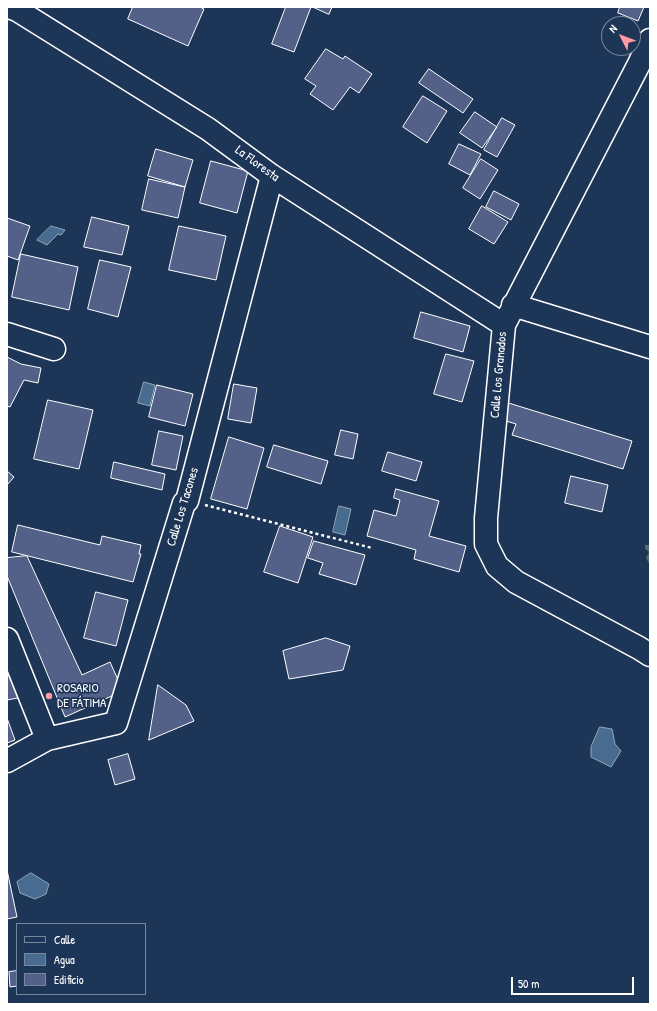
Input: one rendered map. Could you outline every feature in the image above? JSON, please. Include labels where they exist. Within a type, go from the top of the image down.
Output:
[{"type":"street","name":"La Floresta","points":[[9,7],[17,10],[208,128],[272,176],[504,325]]},
{"type":"street","name":"Calle Los Granados","points":[[650,40],[645,66],[504,325],[486,518],[486,544],[497,566],[516,582],[650,655]]},
{"type":"street","name":"Calle Los Tacones","points":[[7,761],[47,739],[116,724],[184,503],[187,501],[272,176]]},
{"type":"street","points":[[513,306],[650,347]]},
{"type":"street","points":[[7,334],[54,349]]},
{"type":"street","points":[[7,639],[47,739]]},
{"type":"path","points":[[187,501],[372,548]]},
{"type":"green space","points":[[645,545],[650,545],[650,565],[646,558],[649,552],[645,549]]},
{"type":"water","points":[[51,226],[65,230],[61,235],[58,234],[47,245],[37,240]]},
{"type":"water","points":[[144,382],[155,385],[150,406],[138,403]]},
{"type":"water","points":[[339,506],[351,509],[345,535],[333,532]]},
{"type":"water","points":[[600,727],[612,729],[615,744],[621,751],[611,767],[591,757],[591,747]]},
{"type":"water","points":[[31,873],[49,884],[46,894],[35,899],[20,893],[17,882]]},
{"type":"building","points":[[133,7],[200,7],[204,9],[188,46],[128,19]]},
{"type":"building","points":[[286,7],[311,7],[294,52],[272,44]]},
{"type":"building","points":[[313,7],[332,7],[329,14]]},
{"type":"building","points":[[620,7],[644,7],[640,16],[626,16],[618,13]]},
{"type":"building","points":[[326,49],[343,59],[345,56],[372,74],[359,93],[350,87],[333,110],[310,94],[316,86],[305,79]]},
{"type":"building","points":[[429,69],[473,99],[463,113],[419,83]]},
{"type":"building","points":[[423,96],[447,111],[427,143],[403,127]]},
{"type":"building","points":[[475,112],[497,127],[482,148],[460,133]]},
{"type":"building","points":[[502,118],[515,125],[497,157],[484,150]]},
{"type":"building","points":[[459,144],[481,154],[470,175],[449,164]]},
{"type":"building","points":[[156,149],[193,160],[185,187],[148,176]]},
{"type":"building","points":[[481,159],[498,170],[480,199],[463,188]]},
{"type":"building","points":[[211,161],[248,171],[237,213],[200,203]]},
{"type":"building","points":[[149,179],[185,187],[178,218],[142,210]]},
{"type":"building","points":[[494,191],[519,204],[511,220],[486,207]]},
{"type":"building","points":[[482,206],[508,222],[494,244],[469,229]]},
{"type":"building","points":[[92,217],[129,226],[122,255],[84,247]]},
{"type":"building","points":[[7,218],[30,226],[18,260],[7,256]]},
{"type":"building","points":[[179,226],[226,236],[216,280],[169,270]]},
{"type":"building","points":[[21,254],[78,267],[69,310],[12,297]]},
{"type":"building","points":[[100,260],[131,267],[118,317],[88,309]]},
{"type":"building","points":[[421,312],[470,326],[463,352],[414,338]]},
{"type":"building","points":[[446,354],[474,361],[462,402],[434,394]]},
{"type":"building","points":[[7,357],[21,364],[41,368],[38,383],[24,380],[10,407],[7,406]]},
{"type":"building","points":[[234,384],[257,388],[251,423],[228,419]]},
{"type":"building","points":[[157,385],[193,394],[185,426],[149,417]]},
{"type":"building","points":[[48,400],[93,410],[79,469],[34,459]]},
{"type":"building","points":[[502,401],[632,441],[623,469],[512,435],[516,424],[496,418]]},
{"type":"building","points":[[341,430],[358,434],[353,459],[335,455]]},
{"type":"building","points":[[159,431],[183,436],[176,470],[152,465]]},
{"type":"building","points":[[229,437],[264,448],[247,509],[211,499]]},
{"type":"building","points":[[274,445],[328,461],[321,484],[267,467]]},
{"type":"building","points":[[388,452],[422,462],[416,481],[382,471]]},
{"type":"building","points":[[114,462],[165,474],[162,490],[111,478]]},
{"type":"building","points":[[7,471],[14,477],[7,485]]},
{"type":"building","points":[[571,476],[608,485],[602,512],[565,503]]},
{"type":"building","points":[[396,489],[439,501],[429,536],[466,546],[459,572],[414,559],[416,550],[367,536],[374,510],[396,516],[400,500],[394,498]]},
{"type":"building","points":[[18,525],[100,545],[102,536],[141,545],[139,554],[141,554],[133,582],[12,552]]},
{"type":"building","points":[[280,526],[313,537],[298,583],[264,572]]},
{"type":"building","points":[[314,541],[365,555],[356,585],[319,574],[323,563],[308,558]]},
{"type":"building","points":[[27,556],[82,675],[110,662],[123,691],[65,717],[7,576],[7,558]]},
{"type":"building","points":[[96,592],[128,600],[116,646],[84,638]]},
{"type":"building","points":[[326,638],[350,646],[343,670],[289,679],[283,651]]},
{"type":"building","points":[[11,655],[18,698],[7,700],[7,656]]},
{"type":"building","points":[[158,685],[186,705],[194,721],[149,740]]},
{"type":"building","points":[[7,718],[15,740],[7,743]]},
{"type":"building","points":[[128,754],[135,779],[115,785],[108,760]]},
{"type":"building","points":[[7,870],[17,917],[7,919]]},
{"type":"building","points":[[16,971],[16,986],[10,987],[9,972]]},
{"type":"place","name":"ROSARIO DE FÁTIMA","points":[[49,696]]}]
